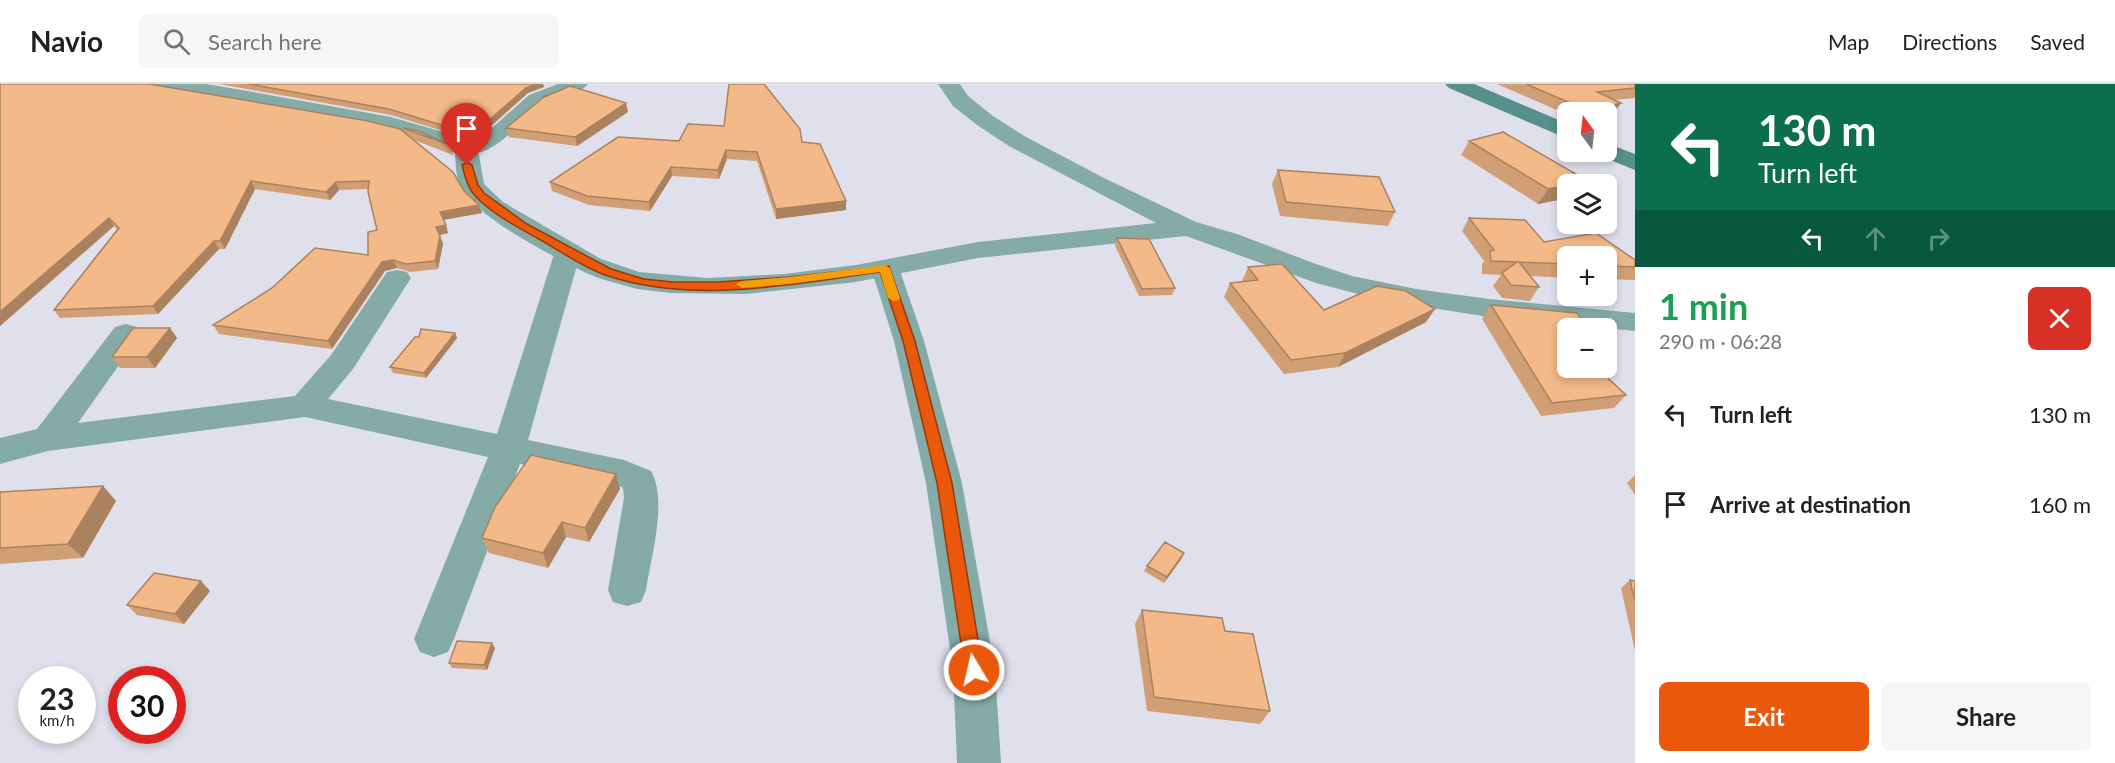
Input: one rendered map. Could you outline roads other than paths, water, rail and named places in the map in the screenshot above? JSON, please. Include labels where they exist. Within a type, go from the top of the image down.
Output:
[{"type":"main road","points":[[1456,84],[1557,127]]},
{"type":"main road","points":[[1617,155],[1635,164]]},
{"type":"street","points":[[159,84],[213,87],[362,117],[450,140],[466,149]]},
{"type":"street","points":[[466,149],[500,133],[537,100],[577,84]]},
{"type":"street","points":[[949,84],[951,93],[1009,138],[1187,228],[1217,235],[1334,279],[1385,292],[1635,322]]},
{"type":"street","points":[[466,149],[467,165],[473,185],[480,195],[523,226],[607,272],[644,282],[673,286],[789,281],[885,268],[946,255],[1044,241],[1187,228]]},
{"type":"street","points":[[434,639],[509,447],[568,251]]},
{"type":"street","points":[[885,268],[909,341],[944,483],[974,670],[979,763]]},
{"type":"street","points":[[305,406],[342,362],[397,278]]},
{"type":"street","points":[[48,439],[126,334]]},
{"type":"street","points":[[0,451],[48,439],[305,406],[509,447],[624,473],[639,480],[642,498],[627,590]]}]
